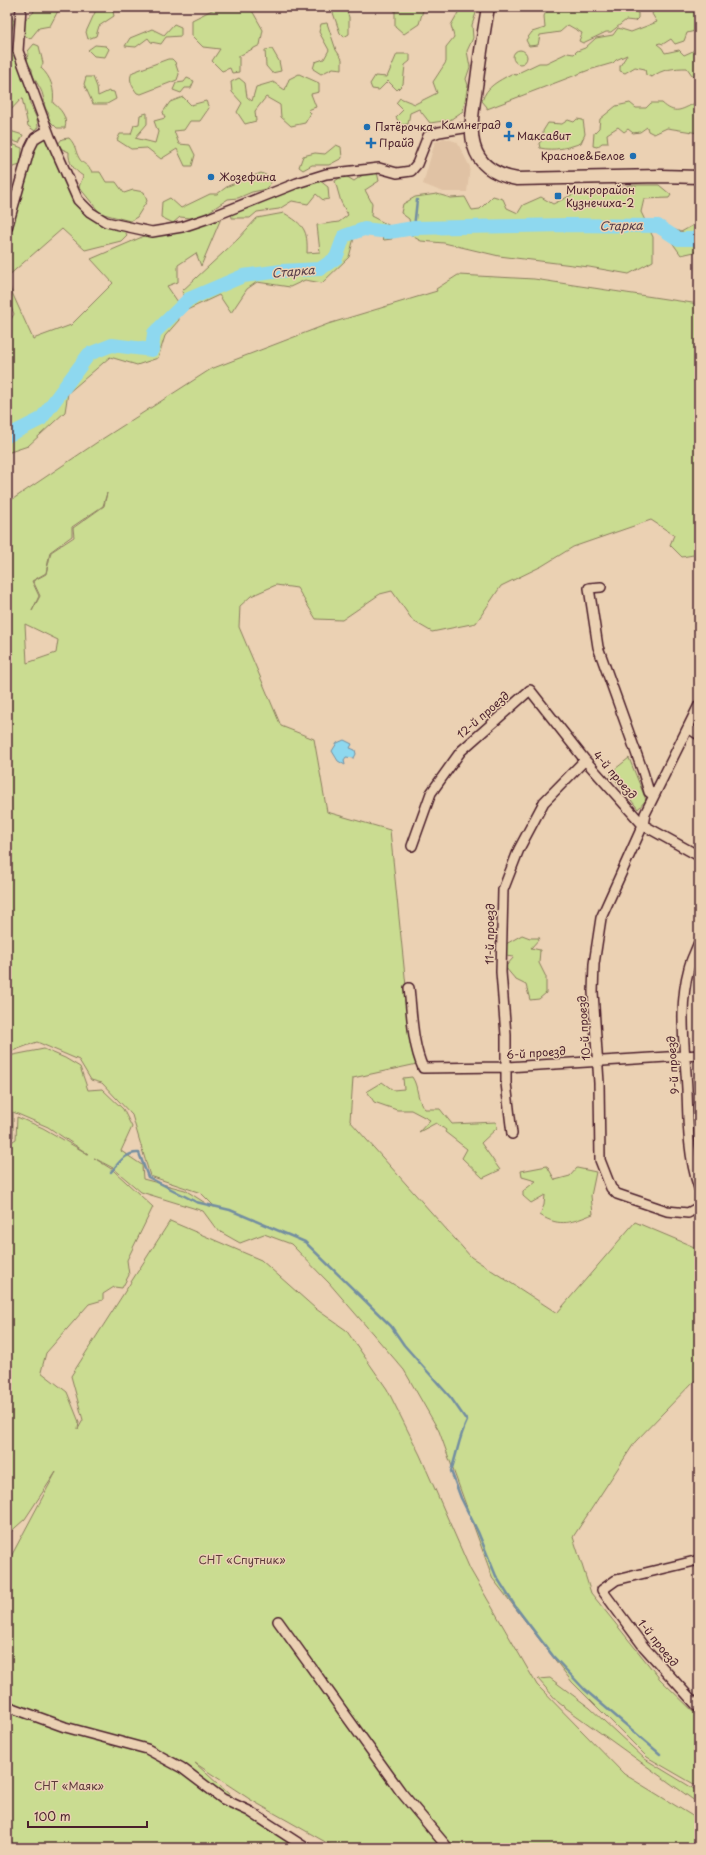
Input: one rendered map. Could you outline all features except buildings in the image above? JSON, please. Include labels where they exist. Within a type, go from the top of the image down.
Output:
[{"type":"street","points":[[21,7],[18,51],[47,131],[78,200],[90,212],[106,222],[152,232],[182,226],[209,218],[296,183],[326,174],[379,168],[397,173],[411,171],[417,164],[428,136],[439,132],[470,127]]},
{"type":"street","points":[[488,7],[470,127],[474,148],[486,166],[495,173],[517,179],[660,176],[699,177]]},
{"type":"street","points":[[7,228],[30,148],[35,138],[47,131]]},
{"type":"street","points":[[601,587],[589,588],[598,647],[647,787],[654,796]]},
{"type":"street","name":"4-й проезд","points":[[530,690],[586,760],[643,825],[699,856]]},
{"type":"street","name":"12-й проезд","points":[[412,846],[431,793],[461,751],[468,743],[530,690]]},
{"type":"street","name":"10-й проезд","points":[[699,705],[645,814],[643,825],[601,918],[594,964],[593,992],[598,1061],[600,1160],[611,1188],[617,1194],[667,1212],[682,1214],[699,1208]]},
{"type":"street","points":[[688,728],[699,735]]},
{"type":"street","name":"11-й проезд","points":[[512,1134],[506,1082],[507,1067],[501,972],[503,890],[518,849],[544,802],[586,760]]},
{"type":"street","name":"9-й проезд","points":[[699,942],[689,967],[682,1005],[682,1034],[685,1055],[689,1143],[699,1188]]},
{"type":"street","name":"6-й проезд","points":[[409,988],[416,1045],[418,1056],[423,1068],[507,1067],[699,1055]]},
{"type":"street","name":"1-й проезд","points":[[699,1560],[616,1580],[602,1590],[644,1647],[699,1708]]},
{"type":"street","points":[[278,1621],[401,1792],[448,1848]]},
{"type":"street","points":[[7,1706],[65,1727],[147,1749],[182,1768],[223,1799],[250,1812],[306,1848]]},
{"type":"shaded area","points":[[444,138],[457,142],[470,167],[467,192],[443,192],[423,184],[435,142]]},
{"type":"green space","points":[[7,7],[13,7],[11,14],[14,22],[8,42],[14,50],[15,58],[22,68],[22,80],[29,87],[30,104],[37,119],[38,127],[35,131],[28,126],[22,98],[7,114],[7,32],[9,29]]},
{"type":"green space","points":[[32,7],[60,7],[50,26],[39,28],[30,39],[23,34],[24,20],[34,12]]},
{"type":"green space","points":[[103,7],[112,7],[114,16],[99,26],[96,36],[88,39],[86,32],[96,10]]},
{"type":"green space","points":[[218,7],[250,7],[263,30],[260,45],[239,56],[239,72],[232,73],[230,68],[222,71],[212,61],[220,49],[203,47],[192,36],[192,20]]},
{"type":"green space","points":[[331,7],[345,7],[349,17],[349,34],[344,37],[340,33]]},
{"type":"green space","points":[[395,7],[424,7],[419,24],[404,34],[395,26]]},
{"type":"green space","points":[[457,7],[478,7],[472,25],[473,38],[467,51],[470,67],[466,79],[468,85],[463,111],[450,120],[430,123],[419,109],[410,113],[408,124],[400,125],[396,117],[403,110],[396,103],[400,98],[415,104],[437,93],[433,82],[446,62],[446,47],[454,37],[451,25],[459,11]]},
{"type":"green space","points":[[561,7],[572,7],[576,10],[581,7],[605,7],[609,11],[627,8],[638,13],[638,18],[635,21],[626,20],[611,32],[606,32],[583,43],[579,41],[582,33],[568,25],[560,32],[540,35],[538,45],[529,46],[526,40],[532,32],[545,28],[544,16],[547,10],[560,9]]},
{"type":"green space","points":[[655,7],[699,7],[699,30],[687,33],[684,41],[675,44],[671,39],[663,44],[657,44],[665,53],[679,50],[684,55],[693,51],[699,42],[698,77],[692,75],[687,68],[677,68],[660,72],[652,77],[646,75],[645,69],[635,67],[625,73],[620,71],[620,66],[627,55],[613,63],[589,70],[487,109],[482,101],[490,88],[511,74],[517,75],[539,63],[546,63],[567,53],[574,54],[585,48],[596,38],[613,35],[618,28],[631,32],[657,22],[652,14]]},
{"type":"green space","points":[[327,23],[336,50],[342,59],[342,69],[333,68],[321,74],[313,69],[315,62],[324,59],[329,50],[319,32],[321,24]]},
{"type":"green space","points":[[174,24],[181,27],[181,36],[166,37],[161,44],[151,42],[148,38],[136,47],[125,46],[130,38],[152,29],[164,35]]},
{"type":"green space","points":[[34,44],[39,46],[43,63],[41,68],[52,84],[53,103],[59,108],[65,117],[65,128],[57,128],[48,119],[49,114],[45,106],[42,92],[33,76],[32,69],[27,63],[28,51]]},
{"type":"green space","points":[[95,45],[106,46],[109,49],[105,57],[94,56],[88,50]]},
{"type":"green space","points":[[272,49],[279,61],[281,71],[272,73],[266,66],[265,50]]},
{"type":"green space","points":[[520,50],[525,52],[527,57],[525,62],[520,64],[515,62],[513,57],[515,52]]},
{"type":"green space","points":[[397,54],[410,54],[410,61],[405,65],[403,84],[397,90],[388,81],[379,90],[372,89],[370,84],[375,76],[387,77]]},
{"type":"green space","points":[[168,59],[172,59],[175,62],[179,74],[177,80],[141,94],[137,93],[132,86],[131,74]]},
{"type":"green space","points":[[299,74],[319,83],[319,92],[311,94],[316,107],[308,110],[311,113],[305,123],[291,126],[281,117],[280,105],[266,97],[255,111],[256,121],[245,124],[237,112],[242,103],[232,92],[231,82],[239,78],[245,83],[247,97],[252,101],[256,87],[273,82],[285,90],[289,79]]},
{"type":"green space","points":[[86,77],[93,77],[97,87],[98,96],[109,91],[114,92],[116,99],[107,104],[93,104],[84,84]]},
{"type":"green space","points":[[187,78],[194,81],[191,88],[185,88],[181,93],[173,90],[176,83],[184,82]]},
{"type":"green space","points":[[183,97],[191,105],[206,101],[209,108],[200,121],[190,121],[184,130],[174,131],[179,144],[190,145],[195,155],[192,166],[185,166],[177,149],[161,159],[147,148],[131,149],[117,140],[120,134],[131,134],[134,125],[139,124],[140,115],[147,113],[147,124],[135,138],[155,143],[158,132],[154,121],[165,118],[163,112],[170,102]]},
{"type":"green space","points":[[630,103],[636,108],[646,108],[651,103],[662,103],[671,109],[678,110],[695,103],[699,107],[699,133],[667,128],[654,134],[648,131],[647,127],[640,132],[633,133],[628,129],[624,132],[618,127],[607,134],[608,143],[602,143],[597,147],[593,146],[594,133],[599,128],[600,119],[616,106]]},
{"type":"green space","points":[[577,119],[583,120],[585,134],[581,143],[561,148],[540,148],[539,143],[544,139],[543,131],[548,123],[562,124],[568,120],[574,122]]},
{"type":"green space","points":[[7,130],[23,135],[19,143],[7,139]]},
{"type":"green space","points":[[45,135],[88,214],[101,225],[124,230],[127,235],[121,241],[85,250],[62,229],[7,277],[9,236],[30,156],[37,140]]},
{"type":"green space","points":[[69,138],[73,143],[80,160],[92,172],[100,172],[106,182],[116,182],[124,193],[133,190],[144,192],[147,201],[137,217],[130,221],[100,213],[79,187],[83,176],[72,166],[69,152],[62,149],[58,144],[62,139]]},
{"type":"green space","points":[[7,142],[22,148],[21,165],[9,168],[7,172]]},
{"type":"green space","points":[[336,145],[341,147],[342,158],[329,165],[312,165],[303,170],[299,167],[303,156],[315,153],[325,154]]},
{"type":"green space","points":[[367,172],[377,172],[379,181],[365,190],[372,203],[371,216],[392,227],[392,239],[384,240],[372,228],[354,238],[349,257],[322,283],[305,280],[290,287],[257,282],[247,289],[231,313],[219,295],[187,310],[182,291],[238,239],[257,218],[284,213],[296,221],[303,229],[307,239],[307,253],[320,252],[317,225],[339,222],[348,215],[341,202],[335,181],[344,175],[354,181]]},
{"type":"green space","points":[[261,173],[270,177],[271,182],[267,189],[252,192],[238,198],[228,199],[204,215],[190,218],[180,217],[173,223],[161,217],[162,202],[170,198],[181,208],[210,194],[217,194],[228,186]]},
{"type":"green space","points":[[319,180],[328,187],[329,199],[323,200],[316,194],[308,204],[292,201],[279,209],[257,212],[250,218],[232,218],[231,212],[277,196],[293,187]]},
{"type":"green space","points":[[631,185],[659,185],[671,195],[669,198],[644,199],[641,212],[653,237],[653,261],[629,274],[589,267],[499,256],[444,243],[421,241],[412,236],[409,219],[401,213],[403,204],[415,197],[437,194],[451,198],[465,197],[472,210],[480,209],[493,196],[503,199],[507,208],[518,213],[523,205],[541,197],[553,204],[578,192],[616,189]]},
{"type":"green space","points":[[222,216],[201,266],[196,253],[178,265],[178,282],[167,286],[178,302],[179,320],[165,336],[158,358],[137,365],[110,357],[68,393],[65,412],[28,446],[7,453],[7,326],[14,314],[7,300],[7,288],[9,286],[33,339],[71,325],[113,283],[91,259],[149,234]]},
{"type":"green space","points":[[699,222],[699,251],[681,255],[669,238],[665,226],[681,232]]},
{"type":"green space","points":[[458,275],[534,279],[699,304],[699,554],[682,557],[670,545],[674,535],[651,520],[573,547],[542,566],[501,586],[476,623],[432,632],[413,621],[392,591],[380,594],[342,620],[316,619],[297,588],[276,585],[251,596],[240,606],[239,627],[281,726],[314,739],[327,812],[390,830],[411,1035],[417,1064],[353,1078],[350,1121],[471,1257],[557,1313],[635,1222],[699,1249],[699,1378],[694,1381],[635,1442],[573,1537],[591,1593],[660,1679],[699,1717],[699,1787],[647,1757],[572,1682],[493,1579],[439,1431],[404,1370],[329,1283],[291,1244],[264,1234],[240,1243],[217,1230],[203,1211],[141,1192],[113,1168],[94,1158],[113,1170],[153,1207],[127,1260],[129,1275],[122,1288],[114,1287],[103,1294],[103,1300],[89,1304],[46,1353],[41,1372],[67,1392],[79,1422],[78,1429],[83,1420],[71,1376],[170,1221],[261,1260],[316,1309],[346,1330],[387,1389],[420,1455],[470,1569],[537,1685],[624,1774],[699,1820],[699,1848],[336,1848],[251,1800],[195,1763],[265,1827],[299,1848],[7,1848],[7,1564],[56,1472],[25,1519],[7,1535],[7,1145],[16,1139],[17,1117],[43,1128],[88,1154],[48,1127],[13,1112],[13,1137],[7,1134],[8,1056],[44,1049],[65,1058],[80,1067],[88,1090],[102,1089],[123,1109],[132,1127],[121,1151],[142,1165],[143,1179],[185,1190],[210,1206],[215,1207],[201,1193],[150,1176],[132,1115],[102,1083],[91,1080],[79,1060],[37,1042],[7,1053],[7,503],[96,443],[211,369],[328,324],[437,291],[436,289]],"holes":[[[107,493],[104,506],[73,528],[74,537],[51,552],[46,574],[33,581],[40,596],[32,611],[39,596],[32,581],[46,573],[50,552],[72,536],[72,527],[103,506]],[[25,624],[58,640],[56,653],[27,663]]]},
{"type":"green space","points":[[629,758],[646,800],[638,809],[610,773]]},
{"type":"green space","points":[[522,935],[530,938],[540,938],[531,948],[540,950],[539,963],[546,977],[546,993],[539,999],[530,1000],[526,985],[516,980],[505,967],[514,957],[505,956],[506,944]]},
{"type":"green space","points":[[412,1077],[416,1085],[420,1102],[425,1109],[440,1109],[452,1124],[496,1122],[497,1128],[481,1143],[500,1170],[483,1178],[462,1158],[467,1149],[445,1132],[446,1130],[436,1123],[419,1132],[430,1120],[411,1110],[397,1110],[374,1102],[367,1091],[382,1082],[393,1090],[404,1089],[403,1078]]},
{"type":"green space","points":[[547,1166],[555,1180],[570,1176],[577,1168],[596,1172],[591,1196],[593,1214],[573,1221],[560,1223],[540,1215],[544,1205],[545,1195],[531,1203],[523,1196],[523,1191],[536,1181],[522,1177],[521,1171]]},
{"type":"green space","points":[[550,1678],[590,1708],[645,1759],[699,1792],[699,1804],[559,1703],[538,1679]]},
{"type":"water","points":[[344,740],[352,744],[350,748],[355,750],[356,754],[354,758],[346,757],[344,760],[345,765],[338,761],[332,751],[337,743]]},
{"type":"waterway","points":[[414,228],[417,200]]},
{"type":"waterway","name":"Старка","points":[[7,436],[41,419],[89,354],[112,345],[152,350],[154,333],[189,299],[243,276],[281,271],[320,269],[336,258],[344,236],[364,229],[389,232],[414,228],[567,225],[658,226],[678,239],[695,239],[699,235]]},
{"type":"waterway","points":[[111,1172],[126,1156],[139,1153],[148,1177],[196,1202],[230,1210],[305,1242],[391,1326],[404,1345],[451,1398],[467,1421],[451,1471],[461,1498],[478,1532],[496,1576],[515,1606],[553,1656],[584,1689],[660,1754]]},
{"type":"place","name":"Камнеград","points":[[509,125]]},
{"type":"place","name":"Пятёрочка","points":[[367,127]]},
{"type":"place","name":"Максавит","points":[[509,136]]},
{"type":"place","name":"Прайд","points":[[371,143]]},
{"type":"place","name":"Красное&Белое","points":[[633,156]]},
{"type":"place","name":"Жозефина","points":[[211,177]]},
{"type":"place","name":"Микрорайон Кузнечиха-2","points":[[558,196]]},
{"type":"park label","name":"СНТ «Спутник»","points":[[242,1560]]},
{"type":"park label","name":"СНТ «Маяк»","points":[[69,1786]]}]
